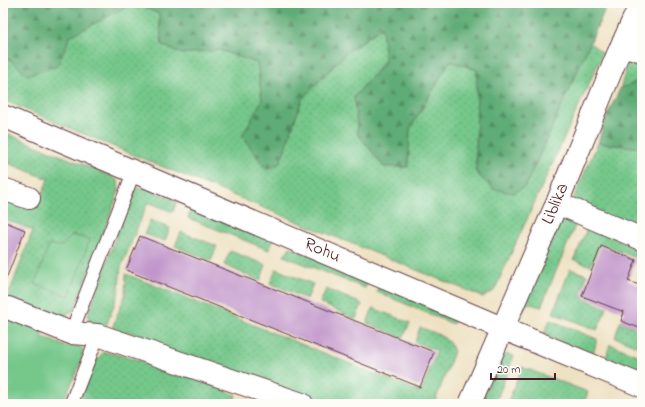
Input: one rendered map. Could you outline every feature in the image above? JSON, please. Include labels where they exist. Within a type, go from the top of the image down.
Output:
[{"type":"street","name":"Liblika","points":[[470,404],[557,203],[632,48],[641,3]]},
{"type":"street","name":"Rohu","points":[[3,116],[642,386]]},
{"type":"street","points":[[3,189],[28,198]]},
{"type":"street","points":[[557,203],[642,239]]},
{"type":"street","points":[[3,308],[8,308],[70,334],[98,335],[265,398],[302,404]]},
{"type":"lane","points":[[70,334],[134,171]]},
{"type":"lane","points":[[71,404],[98,335]]},
{"type":"green space","points":[[3,3],[134,3],[70,36],[58,66],[27,75],[9,59],[3,57]]},
{"type":"green space","points":[[135,3],[159,14],[162,45],[182,54],[219,50],[257,63],[262,100],[243,136],[268,170],[280,163],[302,99],[347,52],[383,27],[385,61],[354,97],[358,134],[384,167],[408,167],[410,129],[450,61],[477,70],[476,173],[525,187],[590,43],[603,53],[494,291],[483,297],[124,151],[3,100],[3,57],[9,59],[27,74],[57,66],[70,36]]},
{"type":"green space","points":[[135,3],[608,3],[525,187],[513,193],[493,189],[476,173],[477,70],[450,61],[410,129],[408,167],[384,167],[358,134],[354,97],[385,62],[382,27],[347,52],[302,99],[280,163],[266,169],[242,136],[262,100],[257,63],[219,50],[182,54],[162,45],[159,14]]},
{"type":"green space","points":[[630,57],[642,62],[642,83],[638,81],[620,89]]},
{"type":"green space","points":[[638,81],[642,83],[642,148],[598,143],[606,117],[620,89]]},
{"type":"green space","points":[[3,132],[109,175],[118,181],[119,191],[74,310],[63,316],[57,317],[43,314],[8,296],[33,230],[3,219],[3,195],[37,208],[48,179],[3,161]]},
{"type":"green space","points":[[598,143],[642,148],[642,233],[574,203],[574,197]]},
{"type":"green space","points":[[137,188],[145,188],[177,201],[173,212],[148,202],[121,267],[118,295],[104,331],[92,326],[89,322],[88,315],[131,194]]},
{"type":"green space","points":[[192,206],[274,239],[269,250],[188,218]]},
{"type":"green space","points":[[568,219],[577,221],[541,307],[527,303],[523,312],[519,310],[557,223]]},
{"type":"green space","points":[[150,220],[170,228],[165,241],[144,234]]},
{"type":"green space","points":[[588,226],[637,248],[637,258],[600,244],[591,266],[574,260]]},
{"type":"green space","points":[[181,232],[217,246],[211,261],[175,246]]},
{"type":"green space","points":[[72,235],[90,239],[69,296],[35,284],[49,245],[62,246]]},
{"type":"green space","points":[[290,247],[370,279],[365,288],[284,256]]},
{"type":"green space","points":[[230,251],[266,265],[260,281],[224,265]]},
{"type":"green space","points":[[276,269],[313,284],[307,299],[270,283]]},
{"type":"green space","points":[[570,269],[587,275],[580,297],[607,308],[597,330],[553,313]]},
{"type":"green space","points":[[126,274],[421,392],[437,351],[415,342],[420,327],[445,339],[449,342],[454,352],[434,404],[334,404],[282,390],[146,344],[148,339],[126,331],[124,337],[110,334],[125,295]]},
{"type":"green space","points":[[380,284],[457,316],[453,324],[377,292]]},
{"type":"green space","points":[[326,289],[362,304],[356,319],[320,303]]},
{"type":"green space","points":[[373,308],[410,323],[403,338],[367,323]]},
{"type":"green space","points":[[3,317],[44,330],[41,336],[67,347],[70,341],[83,349],[81,362],[62,404],[3,404]]},
{"type":"green space","points":[[550,320],[597,339],[593,355],[543,335]]},
{"type":"green space","points":[[620,322],[642,330],[642,348],[615,337]]},
{"type":"green space","points":[[610,344],[642,357],[642,375],[605,361]]},
{"type":"green space","points":[[104,352],[121,355],[155,365],[236,395],[233,404],[78,404],[94,362]]},
{"type":"green space","points":[[508,354],[514,356],[495,404],[480,404],[501,357]]},
{"type":"green space","points":[[522,367],[588,392],[584,404],[507,404]]},
{"type":"building","points":[[3,221],[25,230],[6,279],[3,278]]},
{"type":"building","points":[[140,236],[434,352],[420,387],[126,270]]},
{"type":"building","points":[[601,246],[636,260],[628,281],[642,286],[642,329],[621,321],[624,312],[582,296]]}]
